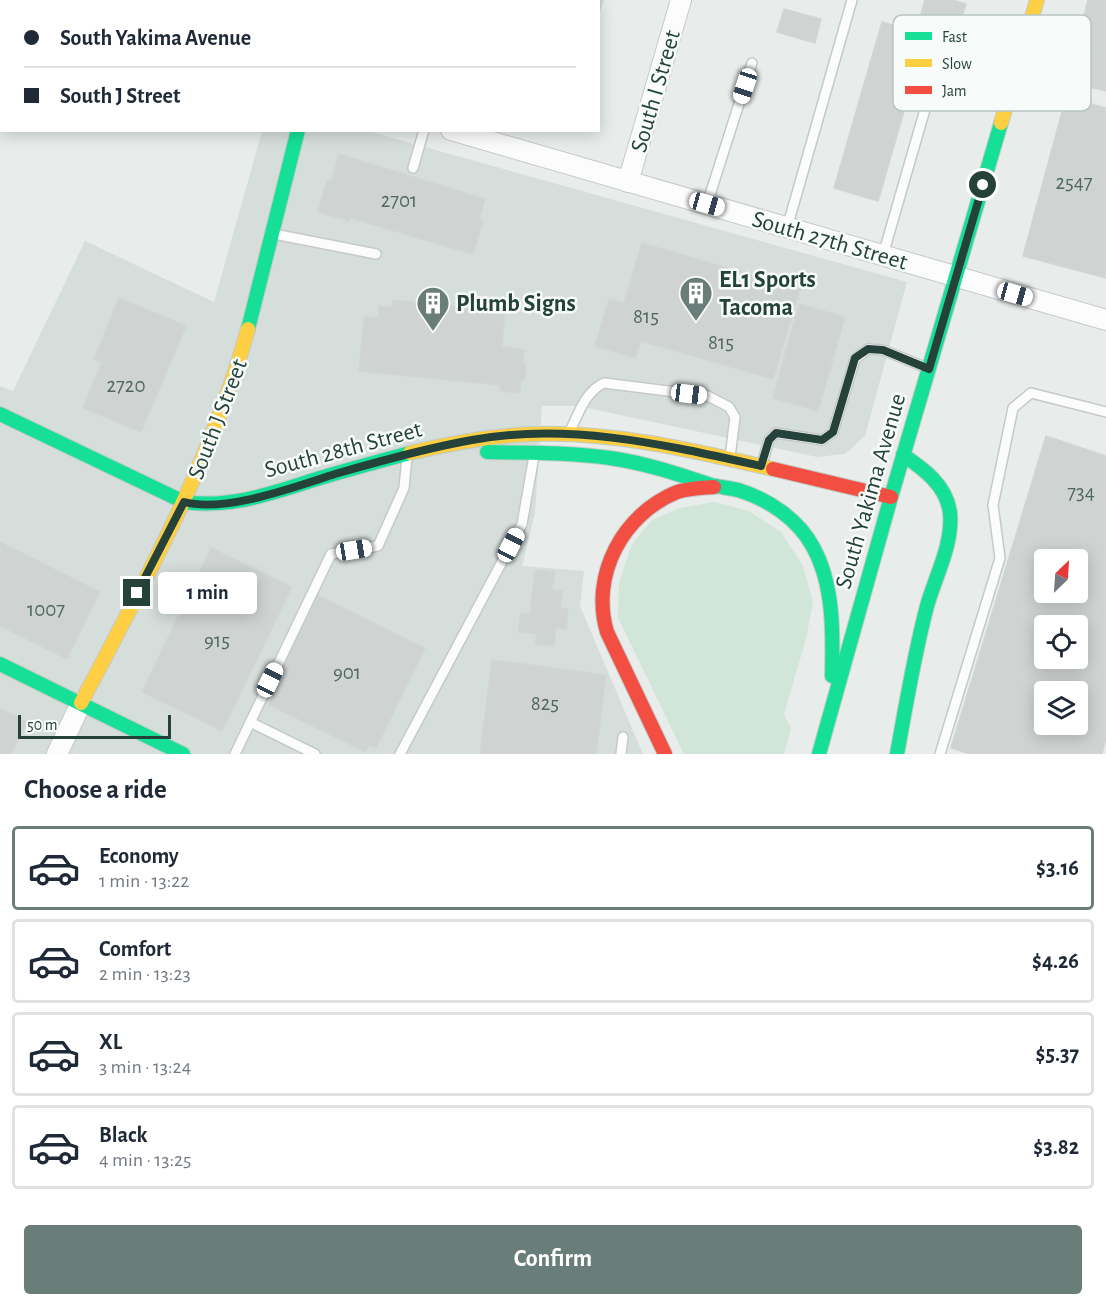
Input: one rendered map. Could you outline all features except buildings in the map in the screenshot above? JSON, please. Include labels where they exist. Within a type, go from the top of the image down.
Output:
[{"type":"main road","name":"South Yakima Avenue","points":[[1033,15],[1037,0]]},
{"type":"main road","name":"South Yakima Avenue","points":[[819,754],[903,455],[1005,111]]},
{"type":"main road","name":"South J Street","points":[[81,704],[184,502],[217,425],[235,376],[259,291],[297,132]]},
{"type":"main road","name":"South 28th Street","points":[[0,414],[184,502],[205,505],[283,490],[408,454],[474,439],[508,435],[569,434],[631,439],[730,459],[891,497]]},
{"type":"main road","points":[[432,448],[574,454],[624,460],[738,490],[778,510],[797,526],[812,545],[824,576],[833,658],[831,716]]},
{"type":"main road","points":[[897,754],[918,642],[950,522],[947,502],[939,485],[925,470],[903,455]]},
{"type":"main road","points":[[665,754],[614,648],[603,619],[602,585],[610,558],[636,518],[659,501],[679,492],[718,486]]},
{"type":"main road","points":[[0,664],[183,754]]},
{"type":"street","name":"South I Street","points":[[628,182],[681,0]]},
{"type":"street","name":"South 27th Street","points":[[458,132],[1106,320]]},
{"type":"street","name":"South J Street","points":[[57,754],[81,704]]},
{"type":"lane","points":[[787,228],[852,0]]},
{"type":"lane","points":[[707,204],[752,63]]},
{"type":"lane","points":[[883,255],[925,111]]},
{"type":"lane","points":[[413,168],[423,132]]},
{"type":"lane","points":[[272,233],[376,254]]},
{"type":"lane","points":[[761,466],[769,440],[776,433],[822,440],[833,432],[855,358],[868,349],[883,350],[929,369]]},
{"type":"lane","points":[[569,434],[594,387],[604,383],[708,396],[729,407],[735,417],[730,459]]},
{"type":"lane","points":[[940,754],[1000,558],[993,505],[1014,408],[1031,393],[1106,412]]},
{"type":"lane","points":[[234,754],[331,554],[378,546],[404,488],[408,454]]},
{"type":"lane","points":[[399,754],[522,524],[534,454]]},
{"type":"lane","points":[[250,722],[315,754]]},
{"type":"lane","points":[[621,754],[623,737]]},
{"type":"shaded area","points":[[262,132],[372,132],[907,282],[865,436],[845,454],[817,457],[578,406],[542,406],[535,513],[522,566],[584,571],[580,606],[643,754],[0,754],[0,386],[13,391],[85,241],[214,302]]},
{"type":"green space","points":[[714,502],[749,511],[781,532],[803,566],[813,602],[806,639],[784,714],[791,729],[784,754],[684,754],[618,618],[619,582],[632,544],[652,520],[680,508]]},
{"type":"traffic: fast","points":[[819,754],[891,497],[1001,123]]},
{"type":"traffic: fast","points":[[248,329],[297,132]]},
{"type":"traffic: fast","points":[[0,414],[184,502],[202,504],[253,498],[410,453]]},
{"type":"traffic: fast","points":[[487,452],[564,454],[623,460],[711,485],[738,490],[781,511],[807,537],[825,577],[831,610],[832,676]]},
{"type":"traffic: fast","points":[[897,754],[922,624],[943,561],[950,525],[948,503],[939,486],[926,472],[903,455]]},
{"type":"traffic: fast","points":[[0,664],[183,754]]},
{"type":"traffic: slow","points":[[1033,15],[1037,0]]},
{"type":"traffic: slow","points":[[1001,123],[1005,111]]},
{"type":"traffic: slow","points":[[81,703],[152,566],[196,474],[233,378],[248,329]]},
{"type":"traffic: slow","points":[[410,453],[489,438],[567,434],[627,439],[773,469]]},
{"type":"traffic: jam","points":[[773,469],[891,497]]},
{"type":"traffic: jam","points":[[665,754],[607,632],[603,611],[603,589],[607,568],[615,549],[641,515],[658,502],[677,492],[714,487]]},
{"type":"place","name":"EL1 Sports Tacoma","points":[[696,322]]},
{"type":"place","name":"Plumb Signs","points":[[433,332]]},
{"type":"route","points":[[137,593],[184,502],[205,505],[239,500],[432,448],[508,435],[561,433],[631,439],[669,445],[761,466],[769,440],[776,433],[822,440],[833,432],[855,358],[868,349],[883,350],[929,369],[983,185]]}]
